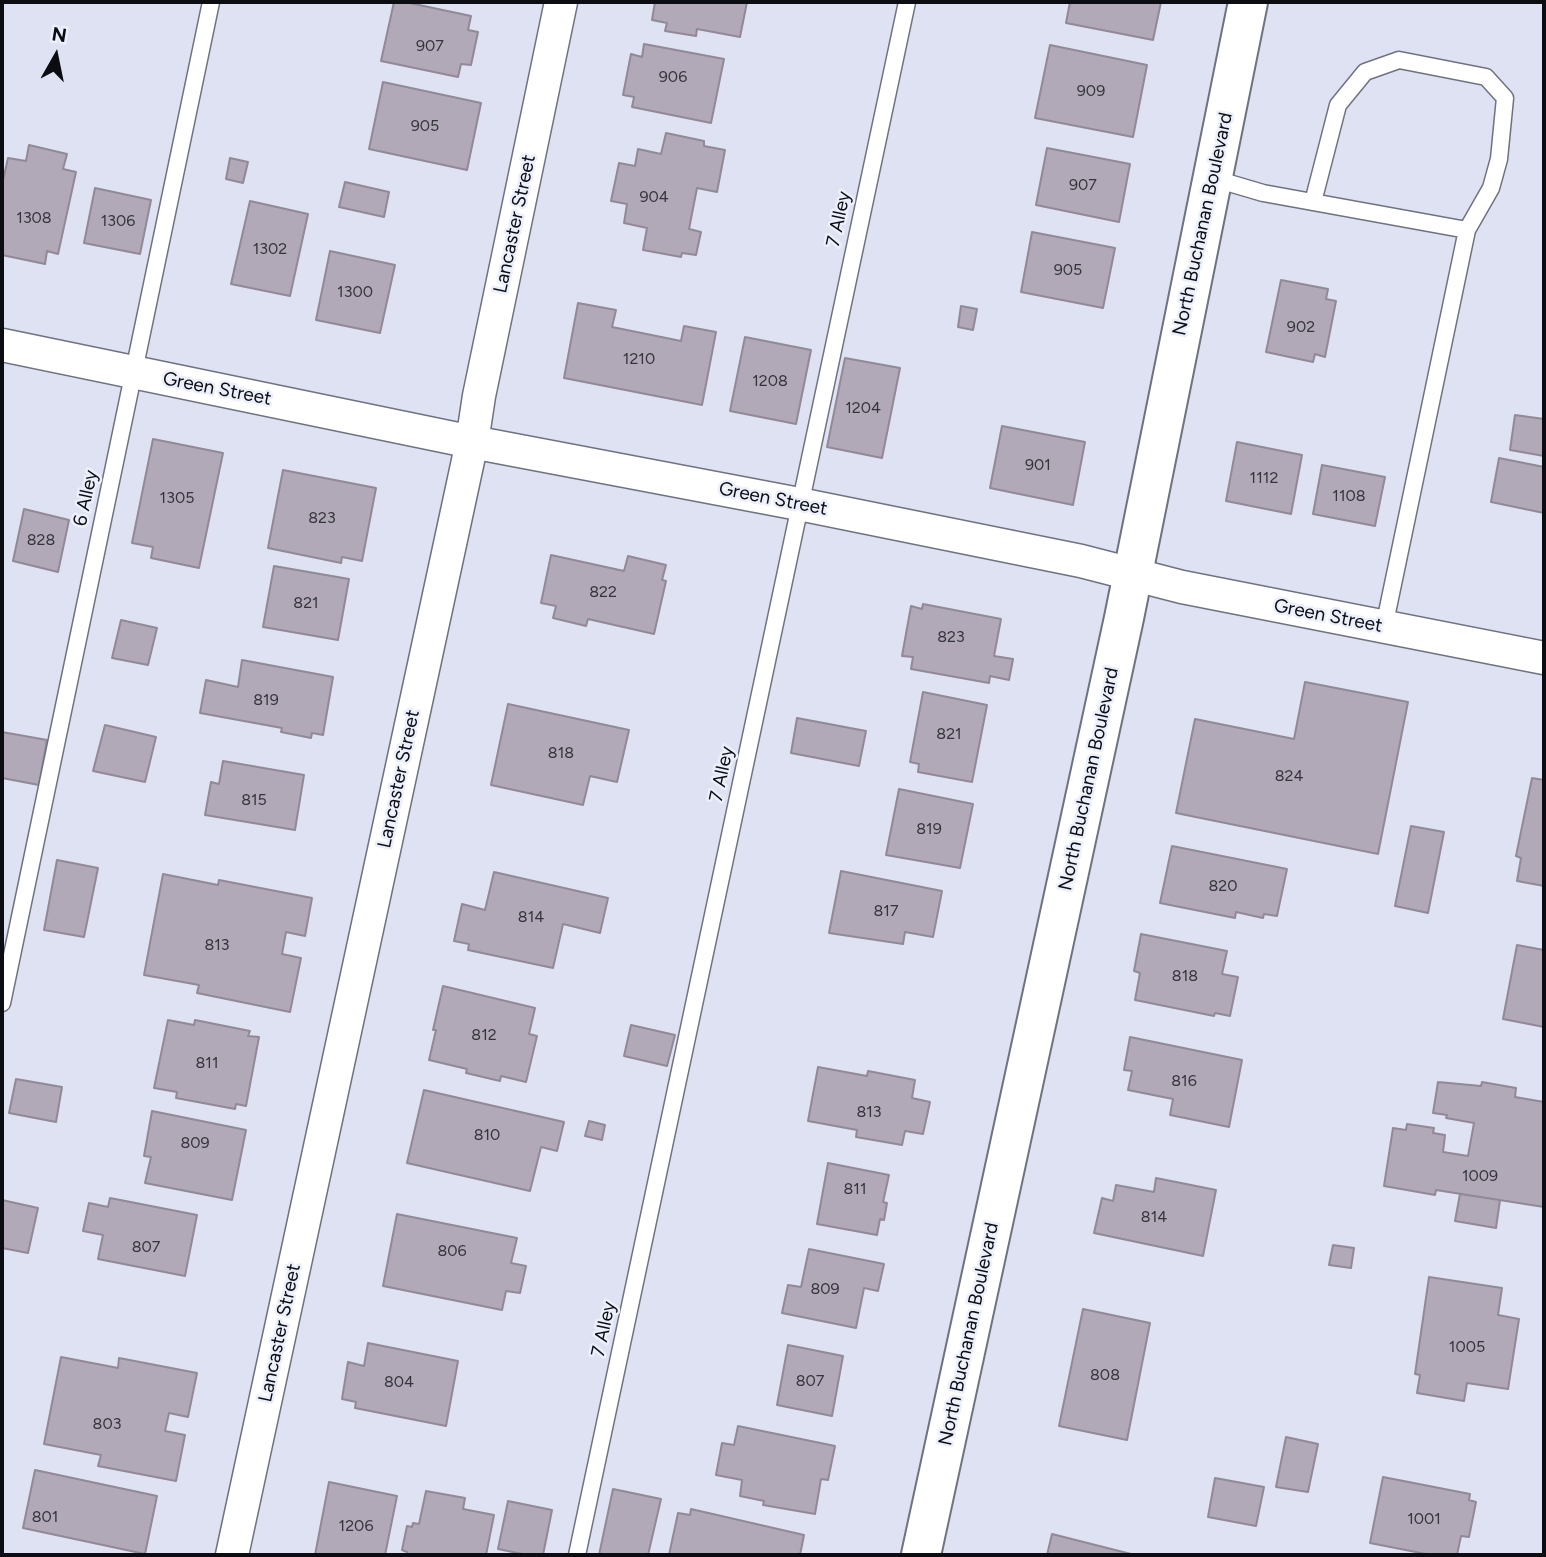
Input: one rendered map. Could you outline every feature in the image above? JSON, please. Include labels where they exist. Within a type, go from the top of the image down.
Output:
[{"type":"street","name":"Lancaster Street","points":[[232,1555],[472,442],[561,2]]},
{"type":"street","name":"North Buchanan Boulevard","points":[[921,1555],[1118,645],[1248,2]]},
{"type":"street","name":"Green Street","points":[[2,345],[472,442],[1081,561],[1182,587],[1544,658]]},
{"type":"lane","name":"6 Alley","points":[[2,1003],[211,2]]},
{"type":"lane","name":"7 Alley","points":[[577,1555],[907,2]]},
{"type":"lane","points":[[1313,202],[1338,104],[1365,72],[1399,60],[1486,77],[1505,98],[1497,168],[1491,188],[1467,230],[1384,627]]},
{"type":"lane","points":[[1213,178],[1263,193],[1467,230]]},
{"type":"building","points":[[394,2],[471,16],[468,30],[478,32],[471,65],[461,64],[458,77],[381,61]]},
{"type":"building","points":[[655,2],[747,2],[740,37],[697,29],[696,36],[665,31],[667,23],[652,20]]},
{"type":"building","points":[[1070,2],[1161,2],[1153,40],[1066,23]]},
{"type":"building","points":[[644,44],[724,59],[711,123],[632,107],[634,97],[623,95],[631,54],[642,57]]},
{"type":"building","points":[[1050,45],[1147,65],[1133,137],[1035,118]]},
{"type":"building","points":[[383,82],[481,103],[467,170],[369,149]]},
{"type":"building","points":[[666,133],[704,141],[704,146],[725,150],[717,192],[697,188],[689,229],[701,232],[696,255],[682,253],[681,257],[643,250],[647,228],[624,223],[627,204],[611,201],[619,163],[635,166],[638,149],[661,154]]},
{"type":"building","points":[[29,145],[67,154],[63,169],[76,172],[58,254],[47,251],[45,264],[2,255],[2,185],[8,158],[26,161]]},
{"type":"building","points":[[1047,148],[1130,164],[1119,222],[1036,205]]},
{"type":"building","points":[[230,158],[248,162],[243,183],[226,179]]},
{"type":"building","points":[[345,182],[389,192],[384,217],[339,207]]},
{"type":"building","points":[[95,188],[151,200],[140,254],[84,243]]},
{"type":"building","points":[[250,201],[308,214],[290,296],[231,284]]},
{"type":"building","points":[[1032,232],[1115,248],[1103,308],[1021,292]]},
{"type":"building","points":[[330,251],[395,265],[380,333],[316,320]]},
{"type":"building","points":[[1281,280],[1328,289],[1326,299],[1336,301],[1325,357],[1315,354],[1313,362],[1266,352]]},
{"type":"building","points":[[578,303],[616,310],[612,327],[681,341],[684,326],[716,332],[702,405],[564,378]]},
{"type":"building","points":[[961,306],[977,309],[973,330],[958,327]]},
{"type":"building","points":[[745,337],[811,350],[796,424],[730,411]]},
{"type":"building","points":[[845,358],[900,368],[882,458],[827,447]]},
{"type":"building","points":[[1515,415],[1544,419],[1544,456],[1510,450]]},
{"type":"building","points":[[1002,426],[1085,442],[1073,505],[990,488]]},
{"type":"building","points":[[153,439],[223,453],[199,568],[151,558],[153,547],[132,543]]},
{"type":"building","points":[[1237,442],[1302,455],[1291,514],[1226,501]]},
{"type":"building","points":[[1499,458],[1544,467],[1544,513],[1491,502]]},
{"type":"building","points":[[1322,465],[1385,477],[1375,526],[1313,514]]},
{"type":"building","points":[[283,470],[376,488],[362,561],[342,557],[341,563],[268,548]]},
{"type":"building","points":[[24,509],[69,520],[58,572],[13,561]]},
{"type":"building","points":[[551,555],[624,571],[628,556],[666,565],[662,580],[666,581],[654,634],[588,619],[586,626],[553,618],[556,606],[541,603]]},
{"type":"building","points":[[274,566],[349,579],[338,640],[263,627]]},
{"type":"building","points":[[923,604],[1001,619],[994,656],[1013,659],[1009,680],[990,676],[989,683],[911,669],[913,657],[902,656],[911,606],[922,609]]},
{"type":"building","points":[[121,620],[157,628],[148,665],[112,658]]},
{"type":"building","points":[[242,660],[333,677],[323,735],[312,733],[311,738],[281,732],[282,728],[200,713],[206,680],[238,687]]},
{"type":"building","points":[[1305,682],[1408,702],[1378,854],[1176,813],[1195,719],[1294,739]]},
{"type":"building","points":[[923,692],[987,705],[972,782],[918,772],[919,764],[910,762]]},
{"type":"building","points":[[508,704],[629,730],[617,782],[590,776],[583,805],[491,785]]},
{"type":"building","points":[[797,718],[866,731],[859,766],[791,753]]},
{"type":"building","points":[[105,725],[156,737],[145,782],[93,771]]},
{"type":"building","points":[[2,732],[47,740],[39,785],[2,778]]},
{"type":"building","points":[[223,761],[304,775],[295,830],[205,815],[211,782],[219,784]]},
{"type":"building","points":[[1532,778],[1544,780],[1544,886],[1517,881],[1521,858],[1516,856]]},
{"type":"building","points":[[899,789],[973,804],[960,868],[886,855]]},
{"type":"building","points":[[1411,826],[1444,832],[1428,913],[1395,906]]},
{"type":"building","points":[[1172,846],[1287,869],[1277,916],[1264,914],[1263,918],[1236,912],[1235,918],[1160,903]]},
{"type":"building","points":[[57,860],[98,868],[84,937],[44,930]]},
{"type":"building","points":[[841,871],[942,891],[933,937],[905,932],[903,944],[829,933]]},
{"type":"building","points":[[494,872],[608,898],[600,933],[563,924],[553,968],[468,950],[469,944],[454,941],[462,904],[485,910]]},
{"type":"building","points":[[163,874],[218,885],[219,880],[312,898],[305,936],[286,932],[282,954],[301,958],[290,1012],[197,993],[199,985],[144,975]]},
{"type":"building","points":[[1141,934],[1227,951],[1222,974],[1238,977],[1230,1016],[1215,1013],[1214,1016],[1135,1000],[1140,973],[1134,971]]},
{"type":"building","points":[[1517,945],[1544,950],[1544,1027],[1503,1019]]},
{"type":"building","points":[[443,986],[535,1008],[529,1034],[537,1036],[526,1082],[501,1076],[500,1081],[466,1073],[467,1069],[429,1060]]},
{"type":"building","points":[[168,1020],[194,1025],[195,1020],[250,1031],[248,1036],[259,1037],[246,1106],[236,1104],[235,1109],[176,1098],[177,1092],[154,1088]]},
{"type":"building","points":[[631,1025],[675,1035],[667,1066],[624,1056]]},
{"type":"building","points":[[1130,1037],[1242,1060],[1229,1127],[1170,1115],[1173,1099],[1128,1090],[1132,1071],[1124,1070]]},
{"type":"building","points":[[818,1067],[867,1076],[868,1071],[915,1080],[912,1098],[930,1102],[923,1134],[905,1131],[902,1145],[856,1137],[857,1130],[808,1121]]},
{"type":"building","points":[[16,1079],[62,1087],[56,1122],[9,1113]]},
{"type":"building","points":[[1438,1082],[1481,1086],[1482,1082],[1516,1088],[1515,1097],[1544,1102],[1544,1207],[1436,1190],[1435,1195],[1384,1186],[1393,1128],[1406,1130],[1407,1124],[1434,1128],[1433,1133],[1445,1135],[1443,1152],[1468,1156],[1474,1123],[1433,1113]]},
{"type":"building","points":[[424,1090],[564,1122],[557,1151],[541,1147],[530,1191],[407,1163]]},
{"type":"building","points":[[152,1111],[246,1130],[232,1200],[145,1183],[151,1157],[144,1156]]},
{"type":"building","points":[[589,1121],[605,1125],[602,1140],[585,1136]]},
{"type":"building","points":[[828,1163],[889,1175],[883,1202],[887,1203],[884,1220],[880,1219],[877,1235],[817,1224]]},
{"type":"building","points":[[1156,1178],[1216,1190],[1203,1256],[1094,1233],[1102,1198],[1113,1201],[1116,1185],[1154,1192]]},
{"type":"building","points":[[1460,1194],[1500,1200],[1496,1228],[1455,1221]]},
{"type":"building","points":[[110,1198],[197,1215],[185,1276],[98,1259],[103,1235],[83,1231],[89,1203],[108,1207]]},
{"type":"building","points":[[2,1200],[38,1208],[28,1253],[2,1248]]},
{"type":"building","points":[[397,1214],[517,1238],[511,1263],[526,1266],[520,1293],[506,1291],[502,1310],[383,1286]]},
{"type":"building","points":[[1333,1245],[1354,1248],[1351,1268],[1329,1265]]},
{"type":"building","points":[[809,1249],[884,1264],[878,1291],[864,1288],[856,1328],[782,1313],[788,1285],[801,1287]]},
{"type":"building","points":[[1429,1277],[1502,1288],[1498,1315],[1519,1319],[1508,1389],[1467,1383],[1464,1401],[1417,1393],[1420,1375],[1415,1374]]},
{"type":"building","points":[[1083,1309],[1150,1323],[1127,1440],[1059,1426]]},
{"type":"building","points":[[368,1343],[458,1361],[446,1426],[355,1408],[356,1402],[342,1399],[348,1362],[364,1366]]},
{"type":"building","points":[[788,1345],[843,1356],[832,1416],[777,1405]]},
{"type":"building","points":[[61,1357],[118,1368],[119,1358],[197,1373],[188,1417],[169,1413],[165,1431],[185,1435],[176,1481],[98,1466],[101,1455],[44,1444]]},
{"type":"building","points":[[738,1426],[835,1446],[828,1480],[821,1479],[815,1514],[763,1505],[764,1501],[740,1496],[742,1480],[716,1475],[722,1443],[734,1445]]},
{"type":"building","points":[[1286,1437],[1318,1444],[1308,1492],[1276,1487]]},
{"type":"building","points":[[35,1470],[157,1496],[145,1554],[23,1528]]},
{"type":"building","points":[[1383,1477],[1470,1494],[1469,1500],[1476,1502],[1469,1537],[1461,1536],[1457,1555],[1431,1555],[1370,1543]]},
{"type":"building","points":[[1215,1478],[1264,1487],[1256,1526],[1208,1517]]},
{"type":"building","points":[[329,1482],[397,1496],[385,1555],[315,1555]]},
{"type":"building","points":[[613,1489],[661,1499],[648,1555],[599,1555]]},
{"type":"building","points":[[426,1491],[465,1498],[463,1509],[494,1515],[486,1555],[406,1555],[407,1552],[402,1550],[407,1526],[419,1524]]},
{"type":"building","points":[[508,1501],[552,1510],[543,1555],[527,1555],[498,1549]]},
{"type":"building","points":[[691,1509],[804,1535],[800,1555],[669,1555],[678,1513],[690,1515]]},
{"type":"building","points":[[1052,1534],[1131,1554],[1047,1555]]}]
